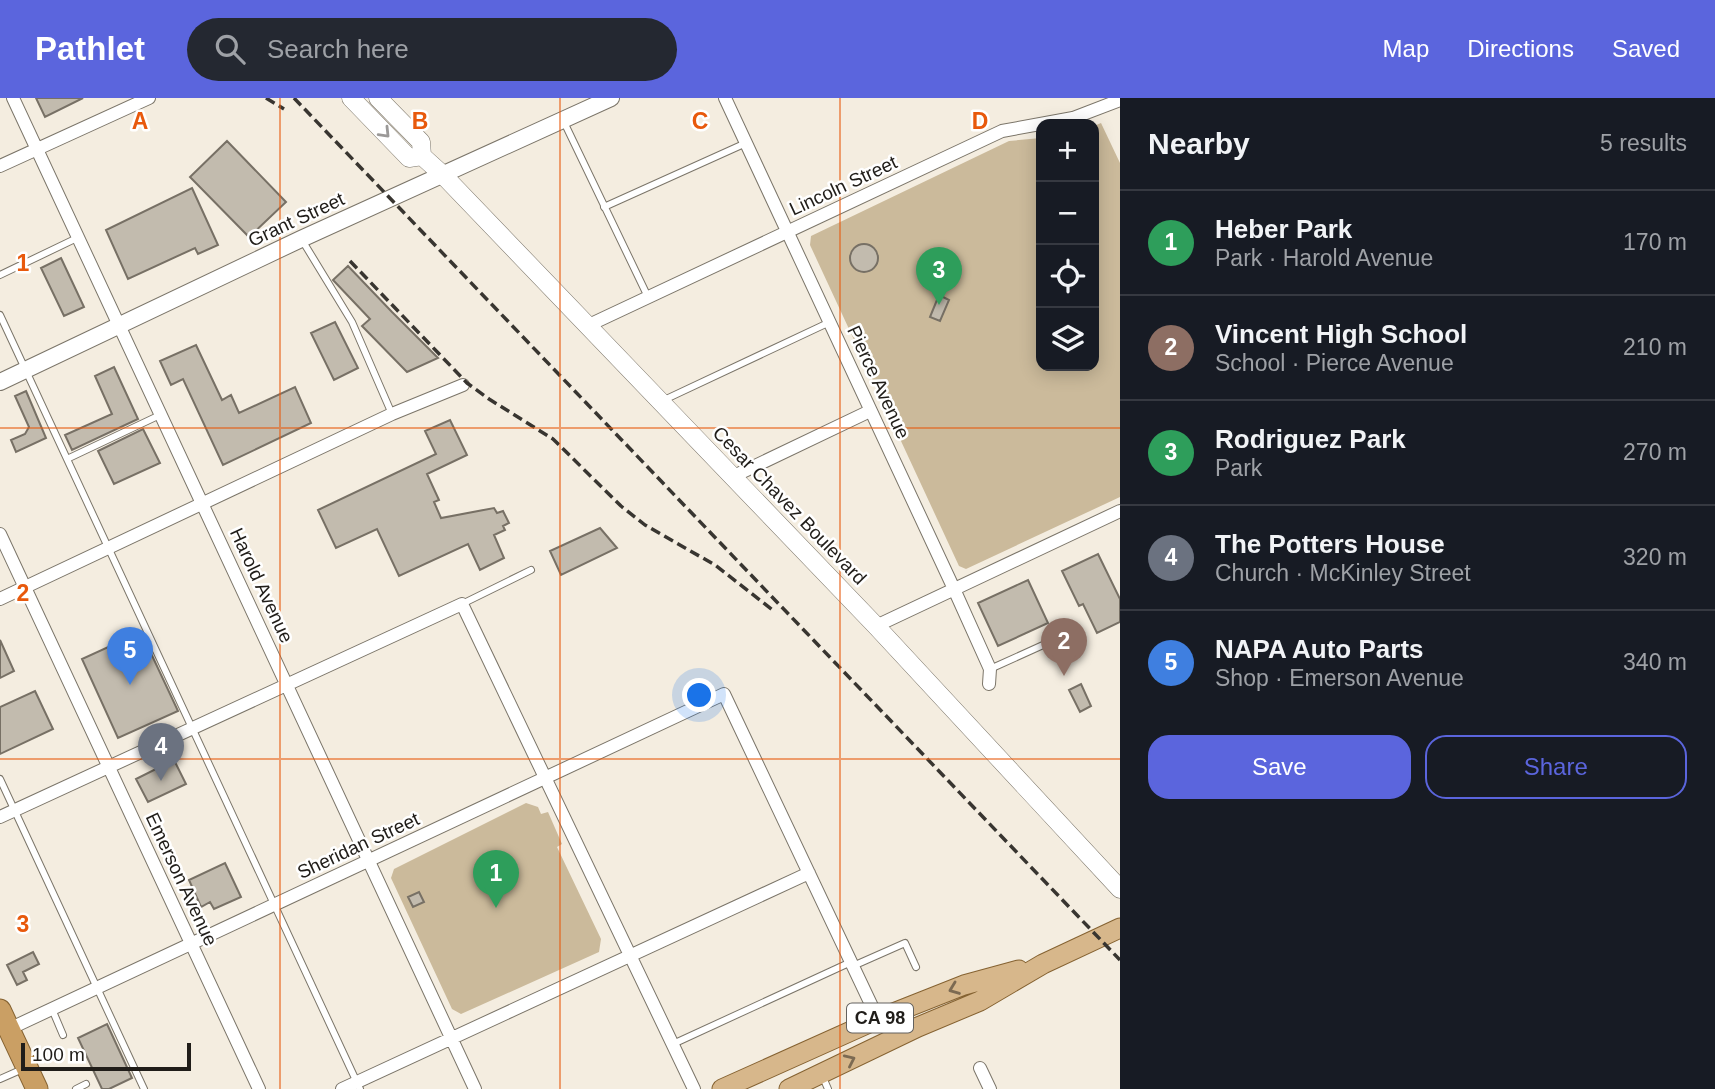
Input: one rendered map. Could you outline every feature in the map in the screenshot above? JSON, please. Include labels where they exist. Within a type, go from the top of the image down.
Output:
[{"type":"highway","points":[[5,1028],[37,1089]]},
{"type":"main road","name":"Cesar Chavez Boulevard","points":[[351,98],[409,158],[422,156]]},
{"type":"main road","name":"Cesar Chavez Boulevard","points":[[378,98],[421,142],[422,156],[734,476],[1120,889]]},
{"type":"main road","name":"CA 98","points":[[789,1089],[825,1081],[980,1001],[1044,964],[1120,928]]},
{"type":"main road","name":"CA 98","points":[[722,1089],[878,1019],[964,985],[1044,964]]},
{"type":"street","name":"Harold Avenue","points":[[13,98],[475,1089]]},
{"type":"street","points":[[0,166],[149,98]]},
{"type":"street","name":"Grant Street","points":[[0,382],[301,239],[611,98]]},
{"type":"street","name":"Pierce Avenue","points":[[725,98],[954,589],[990,669],[989,684]]},
{"type":"street","name":"Lincoln Street","points":[[589,325],[1003,131],[1073,118],[1120,100]]},
{"type":"street","points":[[0,599],[392,414],[463,385]]},
{"type":"street","points":[[734,476],[870,411]]},
{"type":"street","points":[[876,626],[1120,511]]},
{"type":"street","name":"Emerson Avenue","points":[[0,534],[259,1089]]},
{"type":"street","points":[[0,817],[463,604],[694,1089]]},
{"type":"street","name":"Sheridan Street","points":[[5,1028],[52,1009],[723,694],[809,873]]},
{"type":"street","points":[[342,1089],[359,1085],[451,1038],[809,873],[878,1019]]},
{"type":"street","points":[[980,1068],[990,1089]]},
{"type":"lane","points":[[563,120],[648,297]]},
{"type":"lane","points":[[604,207],[746,143]]},
{"type":"lane","points":[[0,275],[79,237]]},
{"type":"lane","points":[[301,239],[352,322],[392,414]]},
{"type":"lane","points":[[0,315],[359,1085]]},
{"type":"lane","points":[[661,401],[830,322]]},
{"type":"lane","points":[[67,459],[161,414]]},
{"type":"lane","points":[[463,604],[531,570]]},
{"type":"lane","points":[[990,669],[1074,631]]},
{"type":"lane","points":[[0,779],[144,1089]]},
{"type":"lane","points":[[673,1044],[905,943],[916,967]]},
{"type":"lane","points":[[52,1009],[63,1035]]},
{"type":"lane","points":[[0,1079],[27,1068]]},
{"type":"lane","points":[[76,1089],[86,1084]]},
{"type":"shaded area","points":[[1101,123],[1120,163],[1120,497],[966,569],[959,566],[810,245],[811,236],[1009,141],[1036,138],[1036,371],[1099,371]]},
{"type":"shaded area","points":[[526,803],[538,807],[541,814],[548,812],[562,844],[557,847],[601,939],[599,952],[461,1014],[452,1009],[391,878],[394,869]]},
{"type":"building","points":[[36,98],[83,98],[45,117]]},
{"type":"building","points":[[227,141],[286,202],[249,237],[190,177]]},
{"type":"building","points":[[192,188],[218,245],[198,254],[195,248],[128,279],[106,230]]},
{"type":"building","points":[[864,244],[874,248],[878,258],[874,268],[864,272],[854,268],[850,258],[854,248]]},
{"type":"building","points":[[61,258],[84,307],[64,316],[41,268]]},
{"type":"building","points":[[348,266],[438,358],[407,372],[362,326],[370,319],[333,280]]},
{"type":"building","points":[[939,295],[949,300],[940,321],[930,317]]},
{"type":"building","points":[[335,322],[358,368],[334,380],[311,333]]},
{"type":"building","points":[[196,345],[222,400],[231,395],[239,413],[295,387],[311,423],[223,465],[183,379],[171,385],[160,361]]},
{"type":"building","points":[[114,367],[138,419],[72,450],[65,435],[112,414],[95,376]]},
{"type":"building","points":[[26,391],[46,438],[16,452],[11,440],[25,434],[29,427],[15,396]]},
{"type":"building","points":[[450,420],[467,455],[427,474],[439,500],[434,502],[441,518],[494,508],[497,513],[503,511],[509,523],[503,526],[505,530],[494,535],[504,558],[480,570],[468,544],[399,576],[377,529],[336,548],[318,510],[436,454],[425,431]]},
{"type":"building","points":[[143,429],[160,463],[114,484],[98,451]]},
{"type":"building","points":[[600,528],[617,548],[561,575],[550,551]]},
{"type":"building","points":[[1098,554],[1120,599],[1120,622],[1097,633],[1083,604],[1079,606],[1062,571]]},
{"type":"building","points":[[1028,580],[1048,623],[998,646],[978,603]]},
{"type":"building","points":[[141,632],[178,711],[118,738],[82,659]]},
{"type":"building","points":[[0,640],[14,671],[0,678]]},
{"type":"building","points":[[1081,684],[1091,706],[1080,712],[1069,690]]},
{"type":"building","points":[[35,691],[53,729],[0,754],[0,707]]},
{"type":"building","points":[[174,760],[186,784],[148,802],[136,779]]},
{"type":"building","points":[[225,863],[241,897],[214,909],[210,902],[201,907],[189,880]]},
{"type":"building","points":[[419,892],[424,902],[413,907],[408,897]]},
{"type":"building","points":[[33,952],[39,964],[23,972],[27,980],[17,985],[7,965]]},
{"type":"building","points":[[107,1024],[132,1078],[109,1089],[102,1089],[78,1038]]},
{"type":"railway","points":[[266,98],[284,109]]},
{"type":"railway","points":[[294,98],[1120,960]]},
{"type":"railway","points":[[350,261],[467,383],[553,439],[621,506],[645,525],[715,565],[774,611]]},
{"type":"place","name":"Rodriguez Park","points":[[939,305]]},
{"type":"place","name":"Vincent High School","points":[[1064,676]]},
{"type":"place","name":"NAPA Auto Parts","points":[[130,685]]},
{"type":"place","name":"The Potters House","points":[[161,781]]},
{"type":"place","name":"Heber Park","points":[[496,908]]}]
